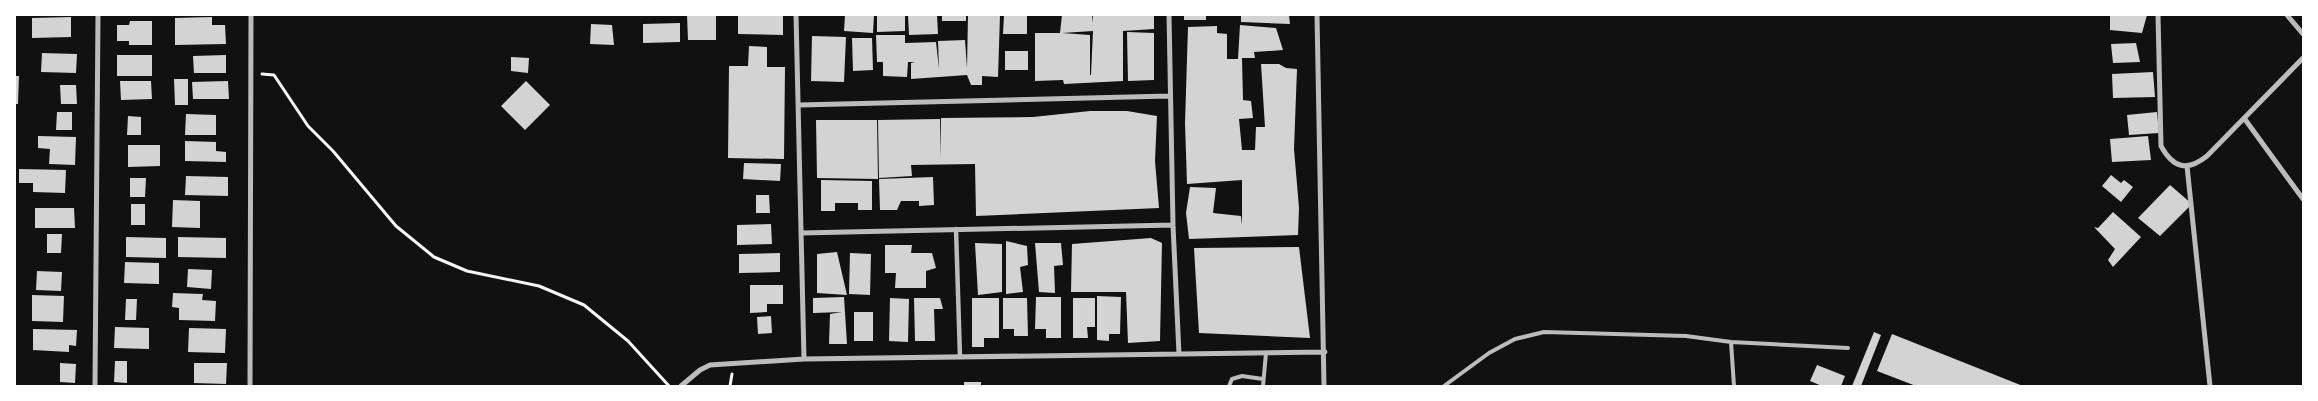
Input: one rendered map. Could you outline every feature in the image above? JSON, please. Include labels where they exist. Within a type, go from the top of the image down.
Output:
[{"type":"street","points":[[94,386],[98,15]]},
{"type":"street","points":[[250,386],[251,15]]},
{"type":"street","points":[[796,15],[804,359]]},
{"type":"street","points":[[1169,15],[1169,96],[1179,354]]},
{"type":"street","points":[[1318,15],[1325,352],[1324,386]]},
{"type":"street","points":[[2158,15],[2161,146],[2168,158],[2181,166],[2195,166],[2207,156],[2303,58]]},
{"type":"street","points":[[2286,15],[2303,34]]},
{"type":"street","points":[[798,105],[1169,96]]},
{"type":"street","points":[[2244,118],[2303,199]]},
{"type":"street","points":[[2187,166],[2210,386]]},
{"type":"street","points":[[801,232],[1173,225]]},
{"type":"street","points":[[956,229],[960,357]]},
{"type":"street","points":[[681,386],[700,370],[710,365],[804,359],[1325,352]]},
{"type":"lane","points":[[1444,386],[1489,353],[1515,340],[1544,332],[1686,336],[1731,342],[1848,348]]},
{"type":"lane","points":[[1731,342],[1734,386]]},
{"type":"lane","points":[[1263,386],[1266,353]]},
{"type":"lane","points":[[1229,386],[1232,379],[1242,376],[1263,378]]},
{"type":"path","points":[[251,73],[274,75],[308,126],[333,151],[396,226],[434,257],[468,271],[539,286],[584,305],[628,341],[669,386]]},
{"type":"building","points":[[687,15],[716,15],[716,40],[688,40]]},
{"type":"building","points":[[738,15],[783,15],[783,35],[738,34]]},
{"type":"building","points":[[845,15],[874,15],[873,33],[844,31]]},
{"type":"building","points":[[905,15],[905,31],[877,32],[877,16]]},
{"type":"building","points":[[908,15],[937,15],[938,34],[909,35]]},
{"type":"building","points":[[942,15],[966,15],[966,21],[942,21]]},
{"type":"building","points":[[968,15],[1000,15],[998,77],[982,76],[982,85],[971,85],[967,75],[911,79],[911,63],[915,62],[908,62],[907,77],[883,76],[883,62],[877,62],[876,35],[905,35],[905,43],[936,42],[939,69],[938,41],[965,40],[967,68]]},
{"type":"building","points":[[1004,15],[1027,15],[1027,34],[1003,34]]},
{"type":"building","points":[[1062,15],[1092,15],[1092,23],[1093,15],[1154,15],[1154,29],[1123,31],[1123,81],[1064,84],[1063,80],[1035,81],[1035,33],[1060,33]],"holes":[[[1093,31],[1091,75],[1090,35],[1062,33]]]},
{"type":"building","points":[[1184,15],[1206,15],[1206,20],[1184,20]]},
{"type":"building","points":[[1241,15],[1289,15],[1290,24],[1241,22]]},
{"type":"building","points":[[2110,15],[2147,15],[2142,33],[2110,30]]},
{"type":"building","points":[[71,17],[71,37],[32,38],[32,18]]},
{"type":"building","points":[[212,17],[212,25],[225,25],[226,44],[175,45],[175,18]]},
{"type":"building","points":[[130,21],[152,21],[152,45],[129,45],[129,41],[117,41],[117,25],[129,25]]},
{"type":"building","points":[[680,23],[680,42],[643,43],[643,24]]},
{"type":"building","points":[[591,24],[612,25],[614,45],[590,44]]},
{"type":"building","points":[[1240,25],[1276,28],[1283,50],[1254,52],[1255,58],[1242,58],[1243,100],[1251,101],[1253,118],[1239,119],[1242,150],[1255,150],[1256,127],[1265,127],[1261,64],[1279,64],[1286,68],[1297,69],[1294,149],[1299,208],[1298,235],[1189,239],[1186,213],[1190,187],[1216,188],[1213,213],[1241,216],[1242,225],[1242,180],[1187,184],[1185,123],[1188,27],[1217,26],[1217,33],[1227,34],[1227,59],[1238,59]]},
{"type":"building","points":[[1127,32],[1154,33],[1154,80],[1128,81]]},
{"type":"building","points":[[812,36],[846,37],[844,82],[811,81]]},
{"type":"building","points":[[852,38],[872,38],[873,70],[853,71]]},
{"type":"building","points":[[2136,43],[2140,62],[2113,63],[2111,44]]},
{"type":"building","points":[[749,46],[767,47],[767,67],[785,67],[784,159],[728,158],[729,66],[748,66]]},
{"type":"building","points":[[1005,51],[1028,51],[1028,70],[1005,70]]},
{"type":"building","points":[[42,53],[77,54],[76,73],[41,72]]},
{"type":"building","points":[[117,55],[152,55],[152,76],[117,76]]},
{"type":"building","points":[[226,55],[226,73],[194,73],[193,56]]},
{"type":"building","points":[[511,57],[529,58],[528,73],[511,71]]},
{"type":"building","points":[[2153,72],[2155,97],[2113,98],[2112,74]]},
{"type":"building","points":[[15,76],[19,76],[18,104],[15,104]]},
{"type":"building","points":[[174,79],[188,79],[188,105],[175,105]]},
{"type":"building","points":[[120,81],[151,81],[152,99],[121,100]]},
{"type":"building","points":[[228,81],[229,99],[193,99],[192,82]]},
{"type":"building","points":[[526,81],[550,105],[525,130],[501,106]]},
{"type":"building","points":[[60,85],[76,85],[77,104],[61,104]]},
{"type":"building","points":[[1090,111],[1127,111],[1157,116],[1155,161],[1159,208],[976,216],[975,164],[911,165],[912,176],[879,178],[878,120],[940,119],[941,159],[941,118],[1033,117]]},
{"type":"building","points":[[57,112],[72,112],[72,130],[56,130]]},
{"type":"building","points":[[2157,112],[2159,133],[2129,135],[2127,115]]},
{"type":"building","points":[[186,114],[216,115],[216,135],[185,135]]},
{"type":"building","points":[[128,116],[141,117],[141,135],[127,135]]},
{"type":"building","points":[[816,120],[877,120],[878,179],[817,178]]},
{"type":"building","points":[[38,136],[76,137],[75,165],[49,164],[50,149],[38,148]]},
{"type":"building","points":[[2148,136],[2151,160],[2112,162],[2110,139]]},
{"type":"building","points":[[185,141],[216,142],[216,151],[226,152],[226,162],[185,161]]},
{"type":"building","points":[[128,145],[160,145],[160,166],[128,167]]},
{"type":"building","points":[[744,163],[781,164],[780,181],[743,179]]},
{"type":"building","points":[[19,169],[66,170],[65,193],[33,192],[33,183],[19,183]]},
{"type":"building","points":[[2111,175],[2121,183],[2124,180],[2133,187],[2121,202],[2102,186]]},
{"type":"building","points":[[186,176],[228,177],[228,196],[185,195]]},
{"type":"building","points":[[933,177],[934,205],[919,206],[919,201],[901,201],[897,210],[880,210],[879,179]]},
{"type":"building","points":[[130,178],[146,178],[145,197],[130,197]]},
{"type":"building","points":[[821,180],[872,181],[872,210],[858,210],[858,203],[835,203],[835,211],[821,211]]},
{"type":"building","points":[[2170,185],[2192,204],[2160,236],[2138,218]]},
{"type":"building","points":[[756,195],[769,195],[770,213],[756,213]]},
{"type":"building","points":[[173,200],[200,201],[200,228],[172,227]]},
{"type":"building","points":[[131,204],[145,204],[145,225],[131,225]]},
{"type":"building","points":[[35,208],[74,208],[75,228],[35,228]]},
{"type":"building","points":[[2113,212],[2141,237],[2113,267],[2108,260],[2115,249],[2094,227],[2098,228]]},
{"type":"building","points":[[771,224],[772,244],[737,245],[737,225]]},
{"type":"building","points":[[47,234],[62,234],[61,253],[47,253]]},
{"type":"building","points":[[126,237],[166,238],[166,258],[126,257]]},
{"type":"building","points":[[178,237],[226,238],[226,258],[178,257]]},
{"type":"building","points":[[1151,238],[1162,243],[1160,341],[1128,343],[1126,292],[1071,292],[1072,244]]},
{"type":"building","points":[[1006,241],[1027,246],[1028,265],[1020,267],[1023,292],[1006,294]]},
{"type":"building","points":[[975,243],[1002,244],[1002,292],[978,295]]},
{"type":"building","points":[[1035,243],[1061,243],[1063,265],[1054,266],[1055,293],[1039,292]]},
{"type":"building","points":[[885,245],[912,245],[911,253],[932,253],[936,268],[926,271],[926,288],[895,288],[896,273],[885,273]]},
{"type":"building","points":[[1299,247],[1310,338],[1199,333],[1194,248]]},
{"type":"building","points":[[837,252],[847,295],[817,293],[817,254]]},
{"type":"building","points":[[780,253],[780,272],[739,273],[739,254]]},
{"type":"building","points":[[850,253],[871,254],[870,295],[849,294]]},
{"type":"building","points":[[125,262],[159,263],[159,284],[124,283]]},
{"type":"building","points":[[188,269],[212,270],[211,289],[187,287]]},
{"type":"building","points":[[37,271],[62,272],[61,291],[36,290]]},
{"type":"building","points":[[750,285],[783,285],[783,304],[767,304],[767,312],[750,313]]},
{"type":"building","points":[[173,293],[203,294],[202,300],[216,301],[215,321],[179,320],[179,308],[172,307]]},
{"type":"building","points":[[32,295],[64,296],[63,322],[32,321]]},
{"type":"building","points":[[1097,296],[1121,297],[1120,334],[1109,334],[1109,341],[1097,340]]},
{"type":"building","points":[[844,297],[847,344],[829,344],[830,314],[842,312],[813,313],[813,298]]},
{"type":"building","points":[[1036,297],[1061,297],[1061,338],[1046,338],[1046,329],[1035,329]]},
{"type":"building","points":[[890,298],[909,299],[908,342],[889,341]]},
{"type":"building","points":[[914,298],[940,298],[943,309],[934,309],[935,341],[915,341]]},
{"type":"building","points":[[972,298],[999,298],[999,338],[984,338],[984,347],[972,347]]},
{"type":"building","points":[[1003,298],[1027,298],[1028,336],[1014,336],[1014,329],[1003,329]]},
{"type":"building","points":[[1073,298],[1095,298],[1095,327],[1087,327],[1088,338],[1073,338]]},
{"type":"building","points":[[126,299],[137,299],[136,320],[125,320]]},
{"type":"building","points":[[854,312],[873,312],[873,341],[854,341]]},
{"type":"building","points":[[771,316],[772,333],[758,334],[757,317]]},
{"type":"building","points":[[115,327],[149,328],[149,349],[114,348]]},
{"type":"building","points":[[189,328],[226,329],[225,353],[188,352]]},
{"type":"building","points":[[33,329],[77,330],[76,346],[69,345],[69,352],[33,350]]},
{"type":"building","points":[[1874,332],[1881,335],[1861,386],[1852,386]]},
{"type":"building","points":[[1892,334],[2023,386],[1916,386],[1877,371]]},
{"type":"building","points":[[115,361],[127,361],[127,383],[114,382]]},
{"type":"building","points":[[60,363],[76,364],[75,383],[60,382]]},
{"type":"building","points":[[194,363],[227,363],[226,384],[194,383]]},
{"type":"building","points":[[1817,365],[1845,376],[1841,386],[1822,386],[1810,381]]},
{"type":"building","points":[[964,382],[981,382],[981,386],[964,386]]}]
